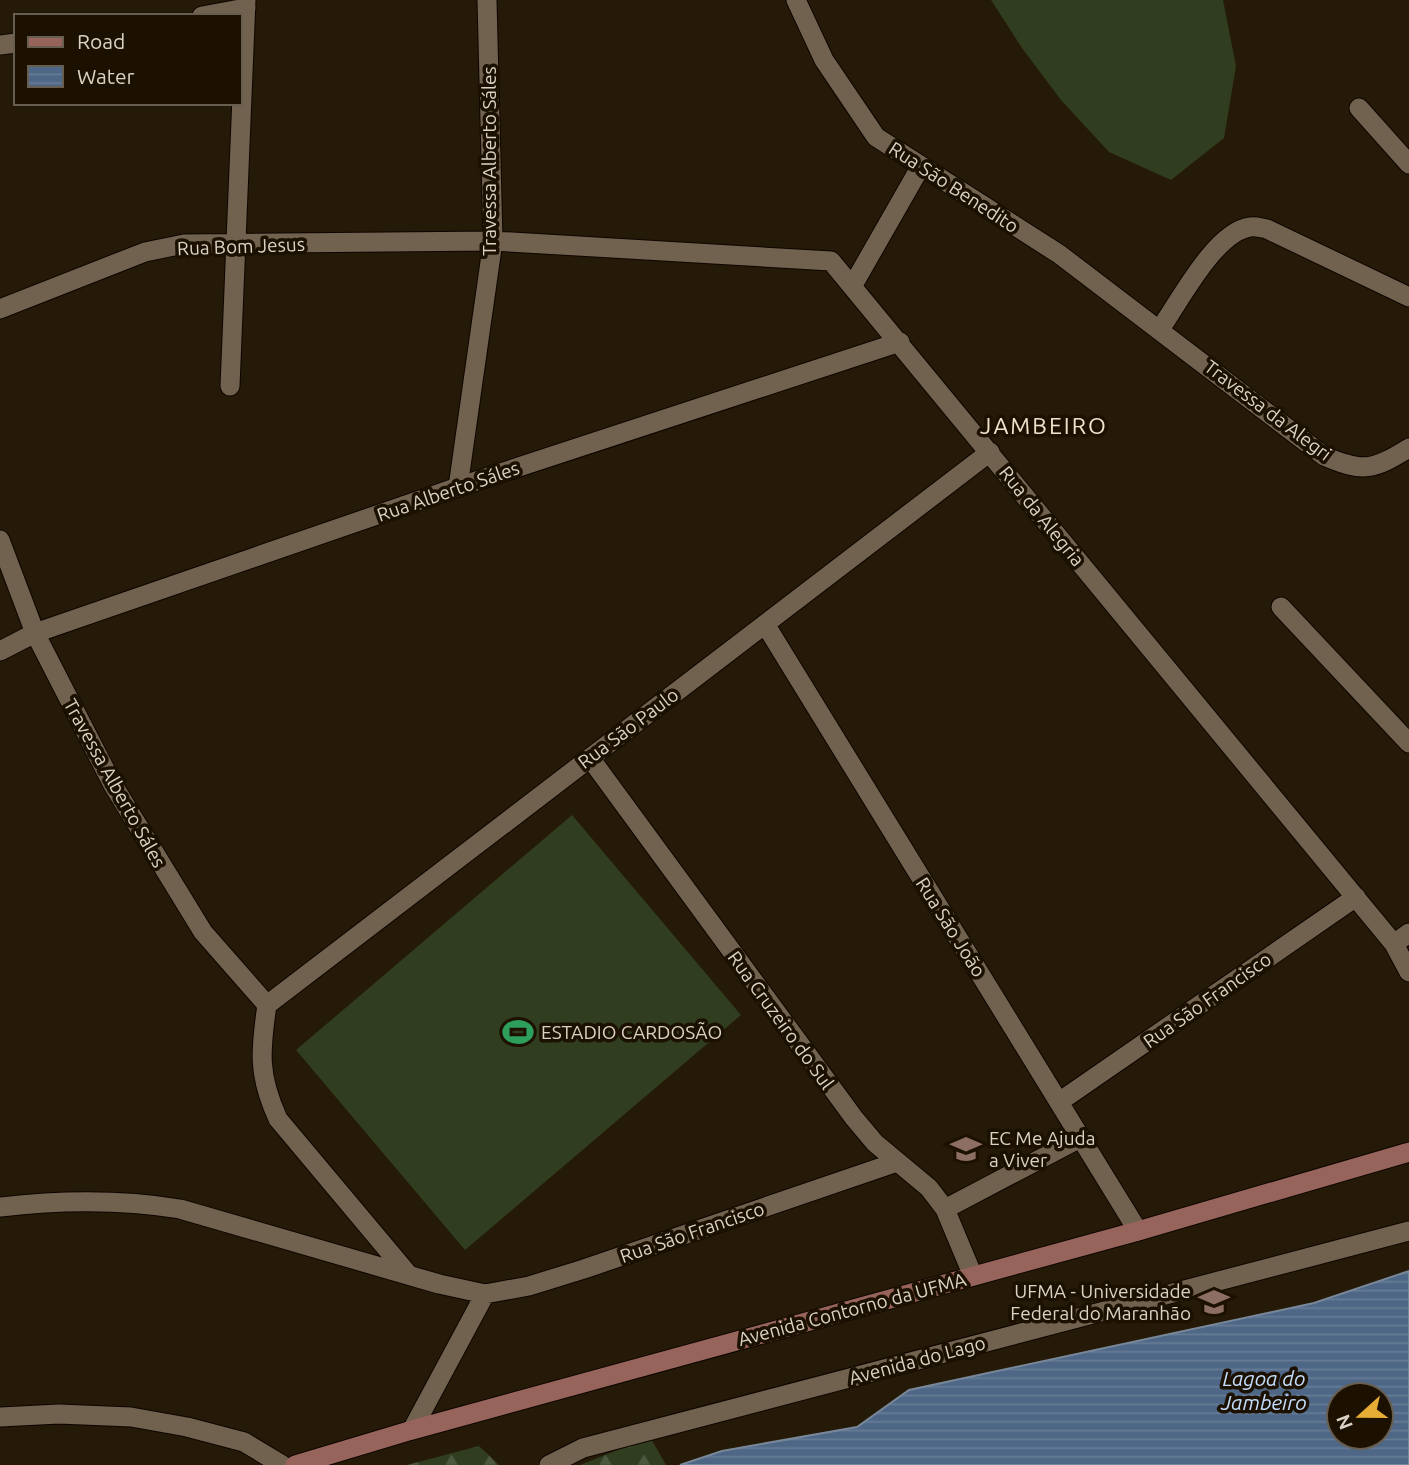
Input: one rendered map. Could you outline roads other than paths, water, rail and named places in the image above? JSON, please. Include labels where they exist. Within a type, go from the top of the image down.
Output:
[{"type":"main road","name":"Avenida Contorno da UFMA","points":[[295,1465],[412,1430],[1138,1231],[1409,1153]]},
{"type":"street","name":"Travessa Alberto Sáles","points":[[458,488],[493,242],[487,0]]},
{"type":"street","name":"Rua São Benedito","points":[[796,0],[824,60],[876,137],[1059,254],[1160,329]]},
{"type":"street","points":[[209,14],[246,4],[242,91]]},
{"type":"street","points":[[230,386],[241,105]]},
{"type":"street","points":[[1359,108],[1409,164]]},
{"type":"street","points":[[853,285],[921,166]]},
{"type":"street","points":[[1160,329],[1218,245],[1236,232],[1252,226],[1266,229],[1409,297]]},
{"type":"street","name":"Rua Bom Jesus","points":[[0,309],[145,252],[184,244],[493,242]]},
{"type":"street","name":"Rua da Alegria","points":[[493,242],[831,261],[1356,897],[1402,938],[1409,972]]},
{"type":"street","name":"Travessa da Alegri","points":[[1160,329],[1325,456],[1347,466],[1368,467],[1384,463],[1409,447]]},
{"type":"street","name":"Rua Alberto Sáles","points":[[0,650],[35,633],[458,488],[900,342]]},
{"type":"street","name":"Rua São Paulo","points":[[267,1004],[990,452]]},
{"type":"street","name":"Travessa Alberto Sáles","points":[[0,540],[35,633],[83,730],[149,846],[203,932],[267,1004]]},
{"type":"street","points":[[1281,607],[1409,743]]},
{"type":"street","name":"Rua São João","points":[[765,624],[1138,1231]]},
{"type":"street","name":"Rua Cruzeiro do Sul","points":[[590,758],[853,1118],[875,1143],[929,1188],[945,1209],[973,1276]]},
{"type":"street","name":"Rua São Francisco","points":[[1059,1102],[1356,897]]},
{"type":"street","points":[[267,1004],[261,1069],[278,1119],[408,1274]]},
{"type":"street","points":[[945,1209],[1080,1138]]},
{"type":"street","name":"Rua São Francisco","points":[[0,1207],[87,1200],[136,1202],[180,1209],[439,1284],[485,1294],[529,1286],[584,1269],[897,1162]]},
{"type":"street","name":"Avenida do Lago","points":[[549,1465],[583,1448],[1409,1231]]},
{"type":"street","points":[[412,1430],[485,1294]]},
{"type":"street","points":[[0,1417],[59,1413],[131,1417],[187,1427],[244,1442],[282,1465]]},
{"type":"water","name":"Lagoa do Jambeiro","points":[[1409,1271],[1409,1465],[680,1465],[722,1451],[857,1427],[909,1390],[1314,1303]]},
{"type":"place","name":"ESTADIO CARDOSÃO","points":[[518,1032]]},
{"type":"place","name":"EC Me Ajuda a Viver","points":[[966,1149]]},
{"type":"place","name":"UFMA - Universidade Federal do Maranhão","points":[[1214,1302]]},
{"type":"district","name":"JAMBEIRO","points":[[1044,425]]}]
